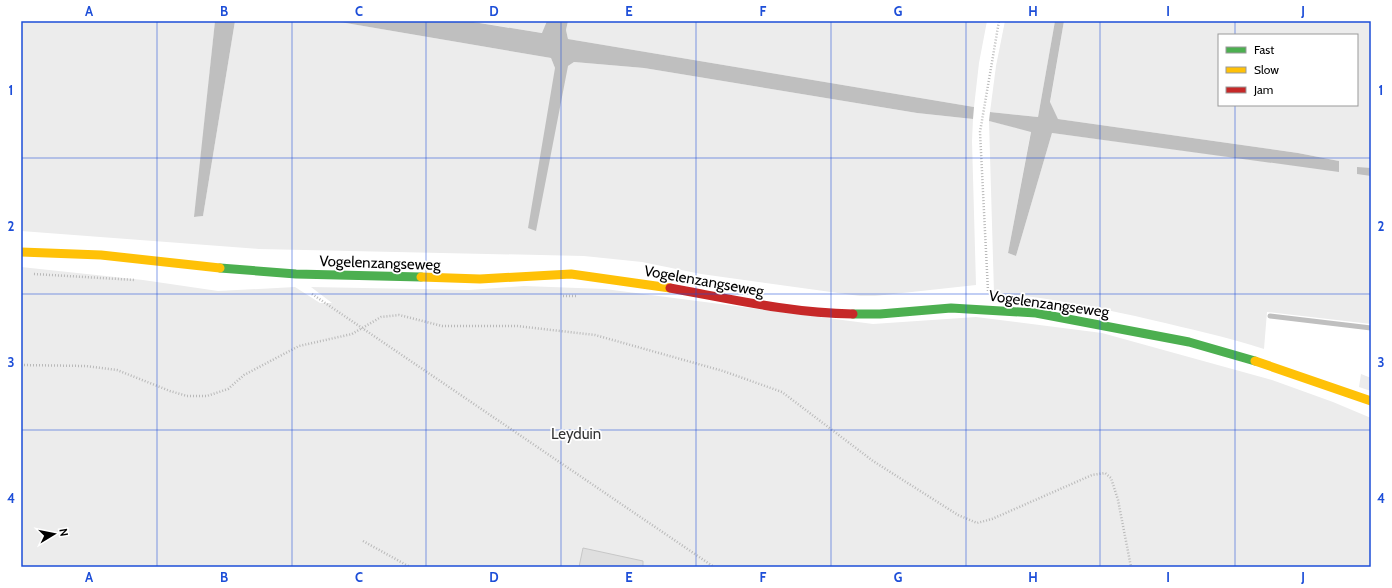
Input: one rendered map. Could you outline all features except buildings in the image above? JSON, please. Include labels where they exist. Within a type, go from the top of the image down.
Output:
[{"type":"main road","name":"Vogelenzangseweg","points":[[21,252],[101,255],[199,267],[296,274],[480,279],[571,274],[647,284],[772,307],[816,313],[880,314],[951,308],[1036,314],[1189,342],[1266,364],[1371,401]]},
{"type":"path","points":[[987,269],[980,132],[999,21]]},
{"type":"path","points":[[29,273],[140,281]]},
{"type":"path","name":"Vogelenzangseweg","points":[[316,292],[308,292],[362,327]]},
{"type":"path","points":[[555,296],[577,296]]},
{"type":"path","points":[[21,365],[86,366],[117,370],[176,393],[187,396],[207,396],[228,388],[244,375],[299,346],[352,334],[381,317],[400,316],[442,326],[517,326],[595,335],[745,378],[782,392],[873,461],[958,515],[977,523],[992,519],[1092,475],[1105,473],[1111,478],[1118,500],[1131,567]]},
{"type":"path","points":[[362,327],[714,567]]},
{"type":"path","points":[[363,541],[410,567]]},
{"type":"green space","points":[[21,21],[215,21],[195,217],[203,216],[235,21],[334,21],[551,58],[555,68],[568,66],[574,62],[644,68],[917,113],[973,119],[972,141],[976,285],[875,296],[860,296],[701,274],[642,262],[584,256],[259,249],[21,231]]},
{"type":"green space","points":[[467,21],[547,21],[543,33]]},
{"type":"green space","points":[[568,21],[987,21],[979,63],[974,107],[568,39],[566,30]]},
{"type":"green space","points":[[1005,21],[1055,21],[1038,117],[990,112],[996,66]]},
{"type":"green space","points":[[1064,21],[1371,21],[1371,324],[1267,312],[1264,349],[1209,333],[1113,311],[1054,300],[994,293],[989,121],[1031,131],[1008,253],[1016,256],[1052,133],[1339,171],[1339,161],[1298,153],[1058,119],[1050,103]]},
{"type":"green space","name":"Leyduin","points":[[21,267],[143,280],[218,291],[295,287],[320,303],[332,303],[311,287],[469,290],[524,286],[605,289],[873,324],[976,317],[1102,333],[1272,380],[1333,402],[1371,418],[1371,567],[21,567]]},
{"type":"green space","points":[[1361,374],[1371,378],[1371,391],[1359,387]]},
{"type":"shaded area","points":[[215,21],[235,21],[203,216],[194,217]]},
{"type":"shaded area","points":[[334,21],[467,21],[542,33],[547,21],[568,21],[566,30],[568,39],[974,107],[973,119],[917,113],[644,68],[574,62],[568,66],[536,231],[528,228],[555,68],[551,58]]},
{"type":"shaded area","points":[[1055,21],[1064,21],[1050,102],[1058,119],[1298,153],[1339,161],[1339,172],[1052,133],[1016,256],[1008,253],[1031,132],[989,121],[990,112],[1038,117]]},
{"type":"shaded area","points":[[1357,167],[1371,168],[1371,176],[1357,174]]},
{"type":"waterway","points":[[1270,316],[1371,328]]},
{"type":"traffic: fast","points":[[220,268],[296,274],[421,277]]},
{"type":"traffic: fast","points":[[853,314],[880,314],[951,308],[1036,313],[1189,342],[1255,361]]},
{"type":"traffic: slow","points":[[21,252],[101,255],[220,268]]},
{"type":"traffic: slow","points":[[421,277],[480,279],[571,274],[670,288]]},
{"type":"traffic: slow","points":[[1255,361],[1371,401]]},
{"type":"traffic: jam","points":[[670,288],[784,308],[853,314]]}]
